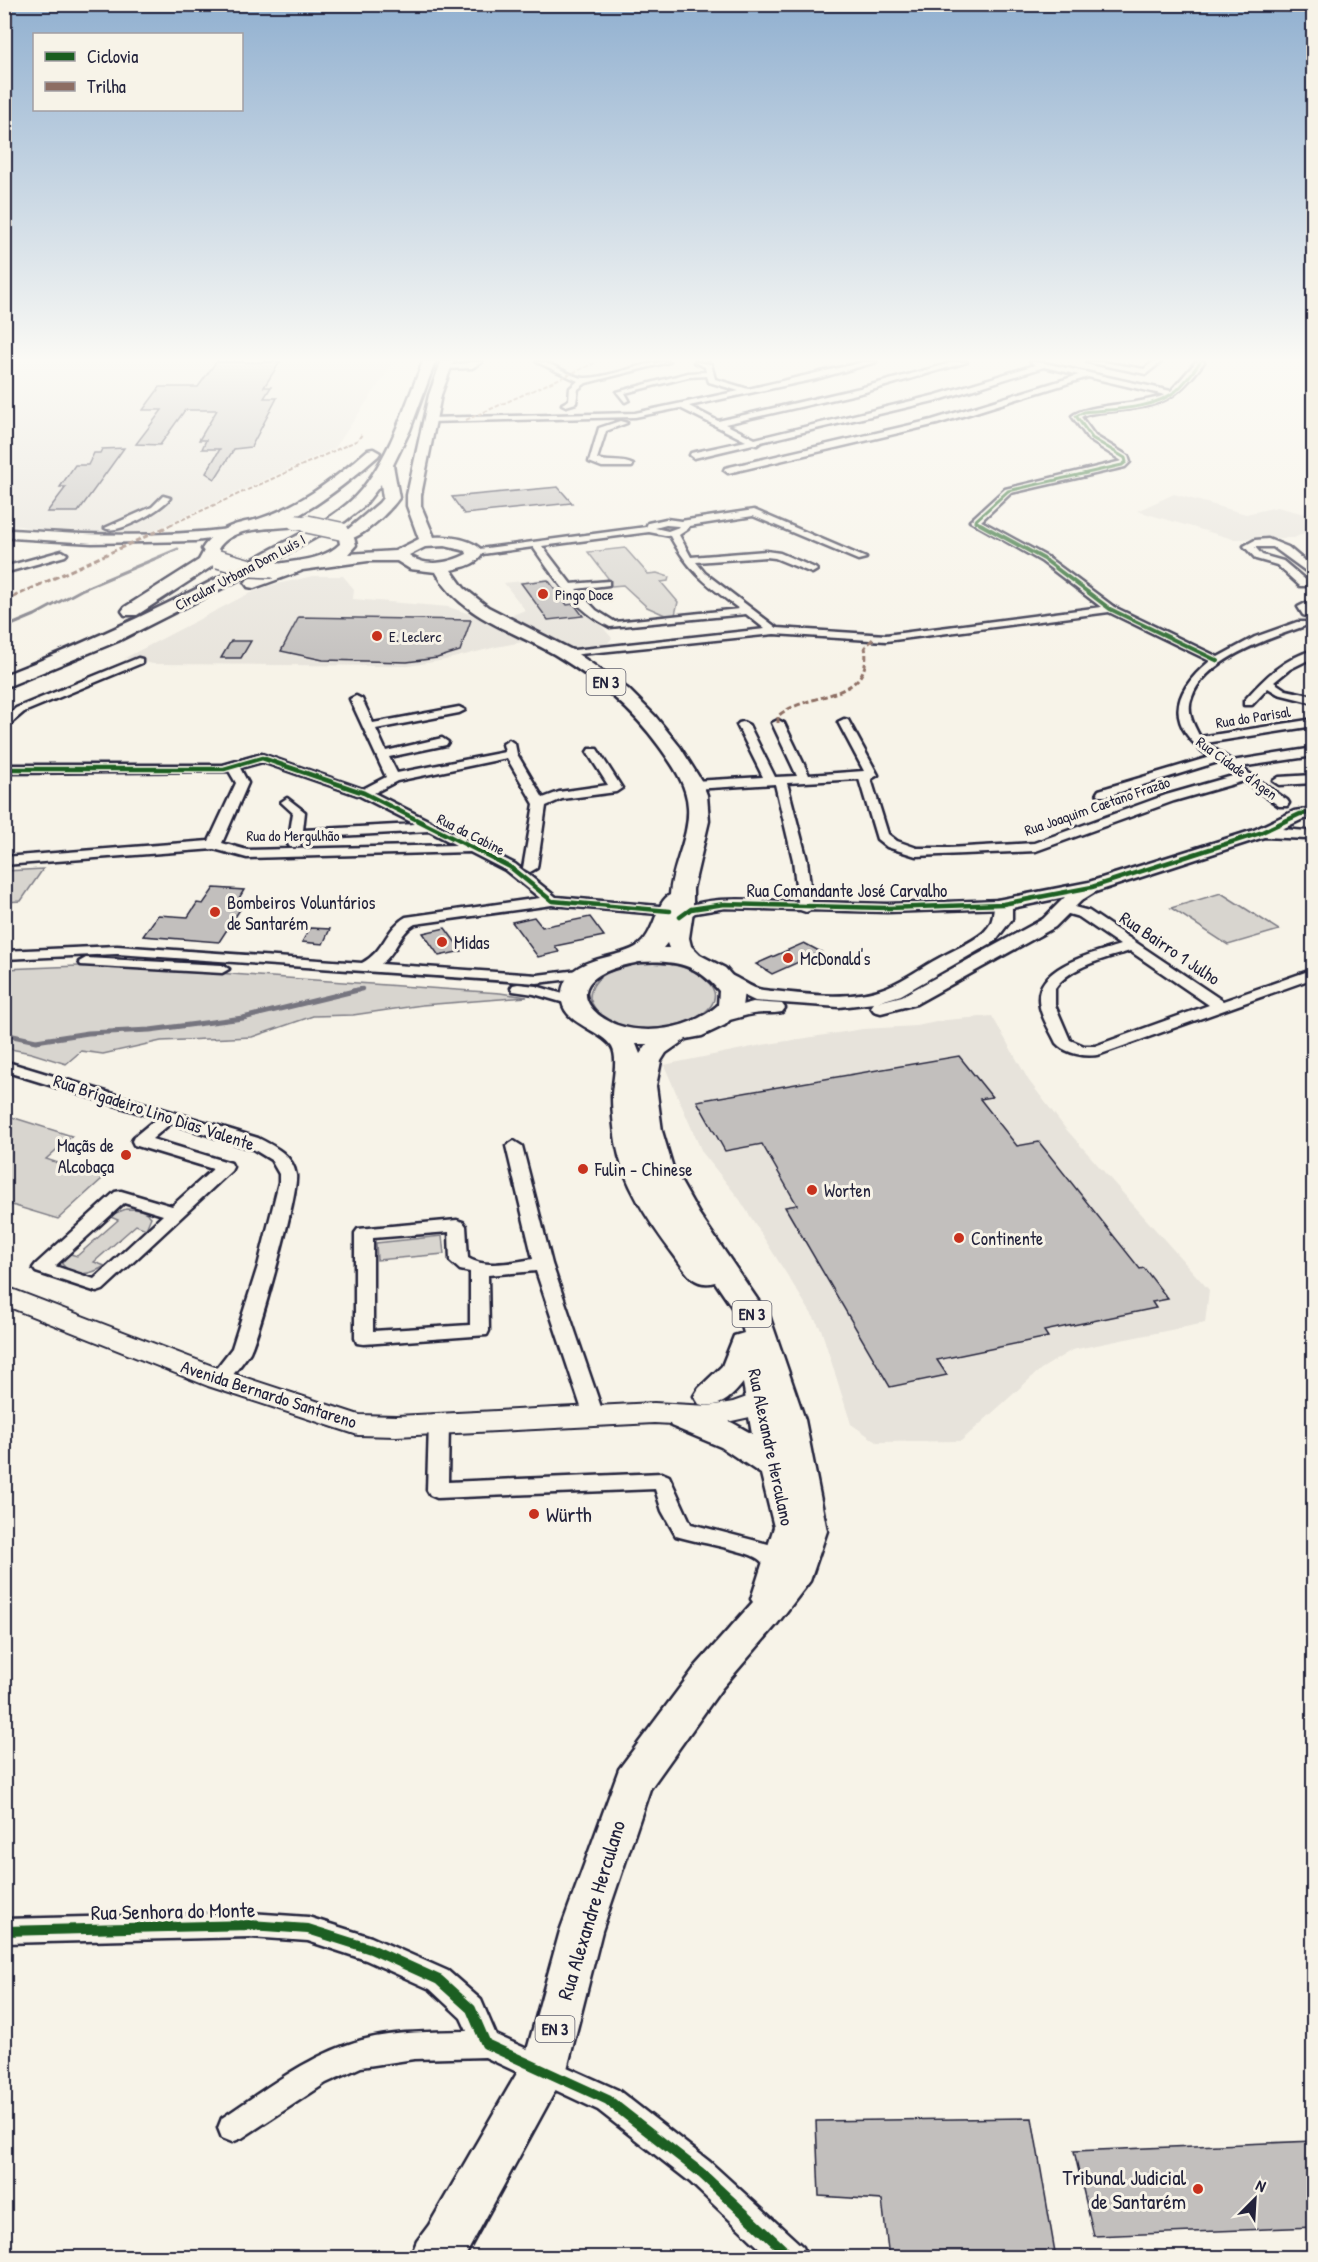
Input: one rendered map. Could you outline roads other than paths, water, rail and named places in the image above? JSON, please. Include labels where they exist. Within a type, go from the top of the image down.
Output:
[{"type":"highway","name":"Circular Urbana Dom Luís I","points":[[255,525],[276,520],[306,505],[356,468]]},
{"type":"highway","name":"Circular Urbana Dom Luís I","points":[[4,671],[77,649],[222,574],[295,532],[342,499],[362,478],[367,468]]},
{"type":"highway","name":"Circular Urbana Dom Luís I","points":[[4,682],[231,579],[339,518],[366,494],[384,468]]},
{"type":"highway","points":[[345,538],[385,506],[391,498],[386,468]]},
{"type":"highway","points":[[77,649],[205,563],[213,554]]},
{"type":"highway","points":[[77,649],[126,637],[295,567]]},
{"type":"main road","points":[[419,468],[414,506],[428,542]]},
{"type":"main road","points":[[475,552],[465,544],[428,542],[413,545],[401,554],[338,558],[295,567],[273,568],[250,568],[213,554],[215,540],[229,533],[255,525],[294,522],[328,527],[375,552],[401,554],[412,564],[441,566],[468,560],[475,552]]},
{"type":"main road","points":[[314,563],[342,552],[345,538]]},
{"type":"main road","name":"EN 3","points":[[441,566],[446,578],[454,587],[487,615],[539,639],[595,672],[660,733],[678,755],[694,785],[699,798],[696,833],[675,914],[653,945],[639,956]]},
{"type":"main road","name":"EN 3","points":[[675,914],[680,947],[693,961]]},
{"type":"main road","points":[[575,1002],[577,985],[587,974],[613,960],[639,956],[669,956],[693,961],[713,970],[723,978],[729,987],[731,999],[722,1016]]},
{"type":"main road","name":"EN 3","points":[[575,1002],[583,1016],[609,1031],[637,1037],[676,1036],[703,1028],[722,1016]]},
{"type":"main road","name":"Rua Alexandre Herculano","points":[[434,2258],[446,2242],[544,2069],[581,1931],[633,1781],[709,1677],[764,1614],[797,1571],[810,1531],[789,1420],[772,1401],[733,1312],[670,1230],[647,1193],[630,1144],[625,1097],[627,1054],[623,1043],[609,1031]]},
{"type":"main road","name":"Rua Alexandre Herculano","points":[[676,1036],[657,1048],[651,1056],[643,1086],[648,1131],[659,1168],[685,1215],[755,1318],[772,1401],[778,1469],[791,1527],[764,1614]]},
{"type":"main road","name":"Avenida Bernardo Santareno","points":[[4,1295],[218,1379],[358,1425],[594,1416],[668,1416],[743,1411],[772,1401]]},
{"type":"main road","points":[[710,1396],[729,1382],[742,1362],[746,1343]]},
{"type":"main road","name":"Avenida Bernardo Santareno","points":[[668,1416],[710,1396],[739,1396],[772,1401]]},
{"type":"main road","points":[[668,1416],[706,1424],[737,1438],[778,1469]]},
{"type":"street","points":[[728,470],[739,468]]},
{"type":"street","points":[[1114,468],[1008,491],[975,521],[1044,559],[1110,609],[1218,661]]},
{"type":"street","points":[[110,528],[155,509],[166,498]]},
{"type":"street","points":[[650,529],[651,525],[660,522],[681,524],[754,513],[861,558]]},
{"type":"street","points":[[475,552],[650,529],[673,533],[684,529],[681,524]]},
{"type":"street","points":[[8,534],[33,540],[120,540],[229,533]]},
{"type":"street","points":[[673,533],[688,560],[702,575],[774,632]]},
{"type":"street","points":[[155,539],[202,543],[213,554]]},
{"type":"street","points":[[1314,575],[1281,545],[1254,543],[1249,546],[1259,557],[1280,563],[1304,584],[1311,600],[1304,610],[1314,615]]},
{"type":"street","points":[[536,544],[568,587],[604,622],[614,625],[748,611]]},
{"type":"street","points":[[4,570],[62,554]]},
{"type":"street","points":[[688,560],[766,554],[777,555],[812,570]]},
{"type":"street","points":[[1273,561],[1295,559]]},
{"type":"street","points":[[1304,584],[1308,577],[1314,575]]},
{"type":"street","points":[[568,587],[605,583]]},
{"type":"street","points":[[565,654],[774,632],[886,639],[1110,609]]},
{"type":"street","name":"Rua Cidade d'Agen","points":[[1301,624],[1257,640],[1218,661],[1186,691],[1183,701],[1186,727],[1196,741],[1283,803],[1313,813]]},
{"type":"street","points":[[1248,703],[1266,682],[1305,655],[1314,652]]},
{"type":"street","points":[[4,726],[20,710],[138,661]]},
{"type":"street","points":[[1266,682],[1282,692],[1314,700]]},
{"type":"street","points":[[356,699],[393,778]]},
{"type":"street","points":[[369,727],[459,710]]},
{"type":"street","name":"Rua Joaquim Caetano Frazão","points":[[843,722],[872,775],[864,775],[882,836],[892,844],[916,852],[1036,847],[1170,798],[1244,777]]},
{"type":"street","name":"Rua do Parisal","points":[[1196,741],[1314,722]]},
{"type":"street","points":[[778,723],[804,778]]},
{"type":"street","points":[[743,725],[775,780],[800,860],[806,908]]},
{"type":"street","points":[[382,755],[442,742]]},
{"type":"street","points":[[364,793],[393,778],[510,748],[540,804],[530,868]]},
{"type":"street","points":[[540,804],[559,796],[616,788],[593,752]]},
{"type":"street","points":[[1229,765],[1314,752]]},
{"type":"street","name":"Rua da Cabine","points":[[232,767],[262,758],[364,793],[474,848],[522,875],[552,901]]},
{"type":"street","points":[[1103,793],[1218,758]]},
{"type":"street","points":[[4,769],[224,769],[232,767],[242,783],[214,845]]},
{"type":"street","points":[[694,785],[864,775]]},
{"type":"street","points":[[1279,781],[1314,778]]},
{"type":"street","points":[[287,802],[299,812],[294,854]]},
{"type":"street","name":"Rua Cidade d'Agen","points":[[1283,803],[1291,819],[1292,830],[1307,837]]},
{"type":"street","name":"Rua Comandante José Carvalho","points":[[1010,902],[1092,887],[1260,833],[1291,819],[1313,813]]},
{"type":"street","points":[[297,834],[433,827]]},
{"type":"street","name":"Rua Comandante José Carvalho","points":[[1260,833],[1307,837]]},
{"type":"street","name":"Rua do Mergulhão","points":[[4,861],[214,845],[247,854],[474,848]]},
{"type":"street","name":"Rua Comandante José Carvalho","points":[[1048,923],[1070,902],[1092,887]]},
{"type":"street","points":[[392,970],[387,961],[388,949],[398,926],[411,920],[552,901],[675,914]]},
{"type":"street","points":[[723,978],[755,995],[839,1001],[868,999],[894,991],[989,938],[1003,919],[1010,902]]},
{"type":"street","name":"Rua Comandante José Carvalho","points":[[675,914],[725,904],[806,908],[887,908],[1010,902],[1037,904],[1046,909],[1048,923]]},
{"type":"street","name":"Rua Bairro 1 Julho","points":[[1070,902],[1084,914],[1219,1005]]},
{"type":"street","points":[[722,1016],[753,1008],[853,1011],[909,1000],[1048,923],[1074,920],[1100,924]]},
{"type":"street","points":[[1132,946],[1066,969],[1055,977],[1046,990],[1048,1006],[1064,1043],[1081,1050],[1096,1051],[1219,1005],[1314,973]]},
{"type":"street","points":[[363,968],[378,960],[388,949]]},
{"type":"street","points":[[4,955],[117,950],[537,979],[587,974]]},
{"type":"street","points":[[4,964],[104,962],[478,986],[536,990],[575,1002]]},
{"type":"street","name":"Rua Brigadeiro Lino Dias Valente","points":[[4,1066],[169,1116],[270,1150],[281,1159],[289,1172],[267,1266],[241,1350],[218,1379]]},
{"type":"street","points":[[169,1116],[140,1141],[225,1167],[97,1286],[42,1268],[121,1196],[175,1213]]},
{"type":"street","points":[[514,1146],[543,1264],[594,1416]]},
{"type":"street","points":[[479,1269],[480,1331],[364,1338],[364,1233],[457,1226],[459,1261],[463,1265],[479,1269],[543,1264]]},
{"type":"street","points":[[440,1423],[437,1490],[662,1480],[673,1510],[684,1530],[764,1551],[778,1568]]},
{"type":"street","name":"Rua Senhora do Monte","points":[[4,1931],[250,1925],[308,1929],[371,1949],[439,1980],[471,2009],[486,2044]]},
{"type":"street","points":[[232,2128],[325,2069],[347,2058],[395,2048],[486,2044],[608,2100],[700,2172],[792,2258]]},
{"type":"waterway","points":[[4,628],[35,615],[83,589],[178,549]]},
{"type":"waterway","points":[[352,991],[362,989]]},
{"type":"waterway","points":[[4,1034],[36,1041],[88,1033],[150,1030],[243,1018],[358,990]]},
{"type":"place","name":"Pingo Doce","points":[[543,594]]},
{"type":"place","name":"E. Leclerc","points":[[377,636]]},
{"type":"place","name":"Bombeiros Voluntários de Santarém","points":[[215,912]]},
{"type":"place","name":"Midas","points":[[442,942]]},
{"type":"place","name":"McDonald's","points":[[788,958]]},
{"type":"place","name":"Maçãs de Alcobaça","points":[[126,1155]]},
{"type":"place","name":"Fulin - Chinese","points":[[583,1169]]},
{"type":"place","name":"Worten","points":[[812,1190]]},
{"type":"place","name":"Continente","points":[[959,1238]]},
{"type":"place","name":"Würth","points":[[534,1514]]},
{"type":"place","name":"Tribunal Judicial de Santarém","points":[[1198,2189]]}]
